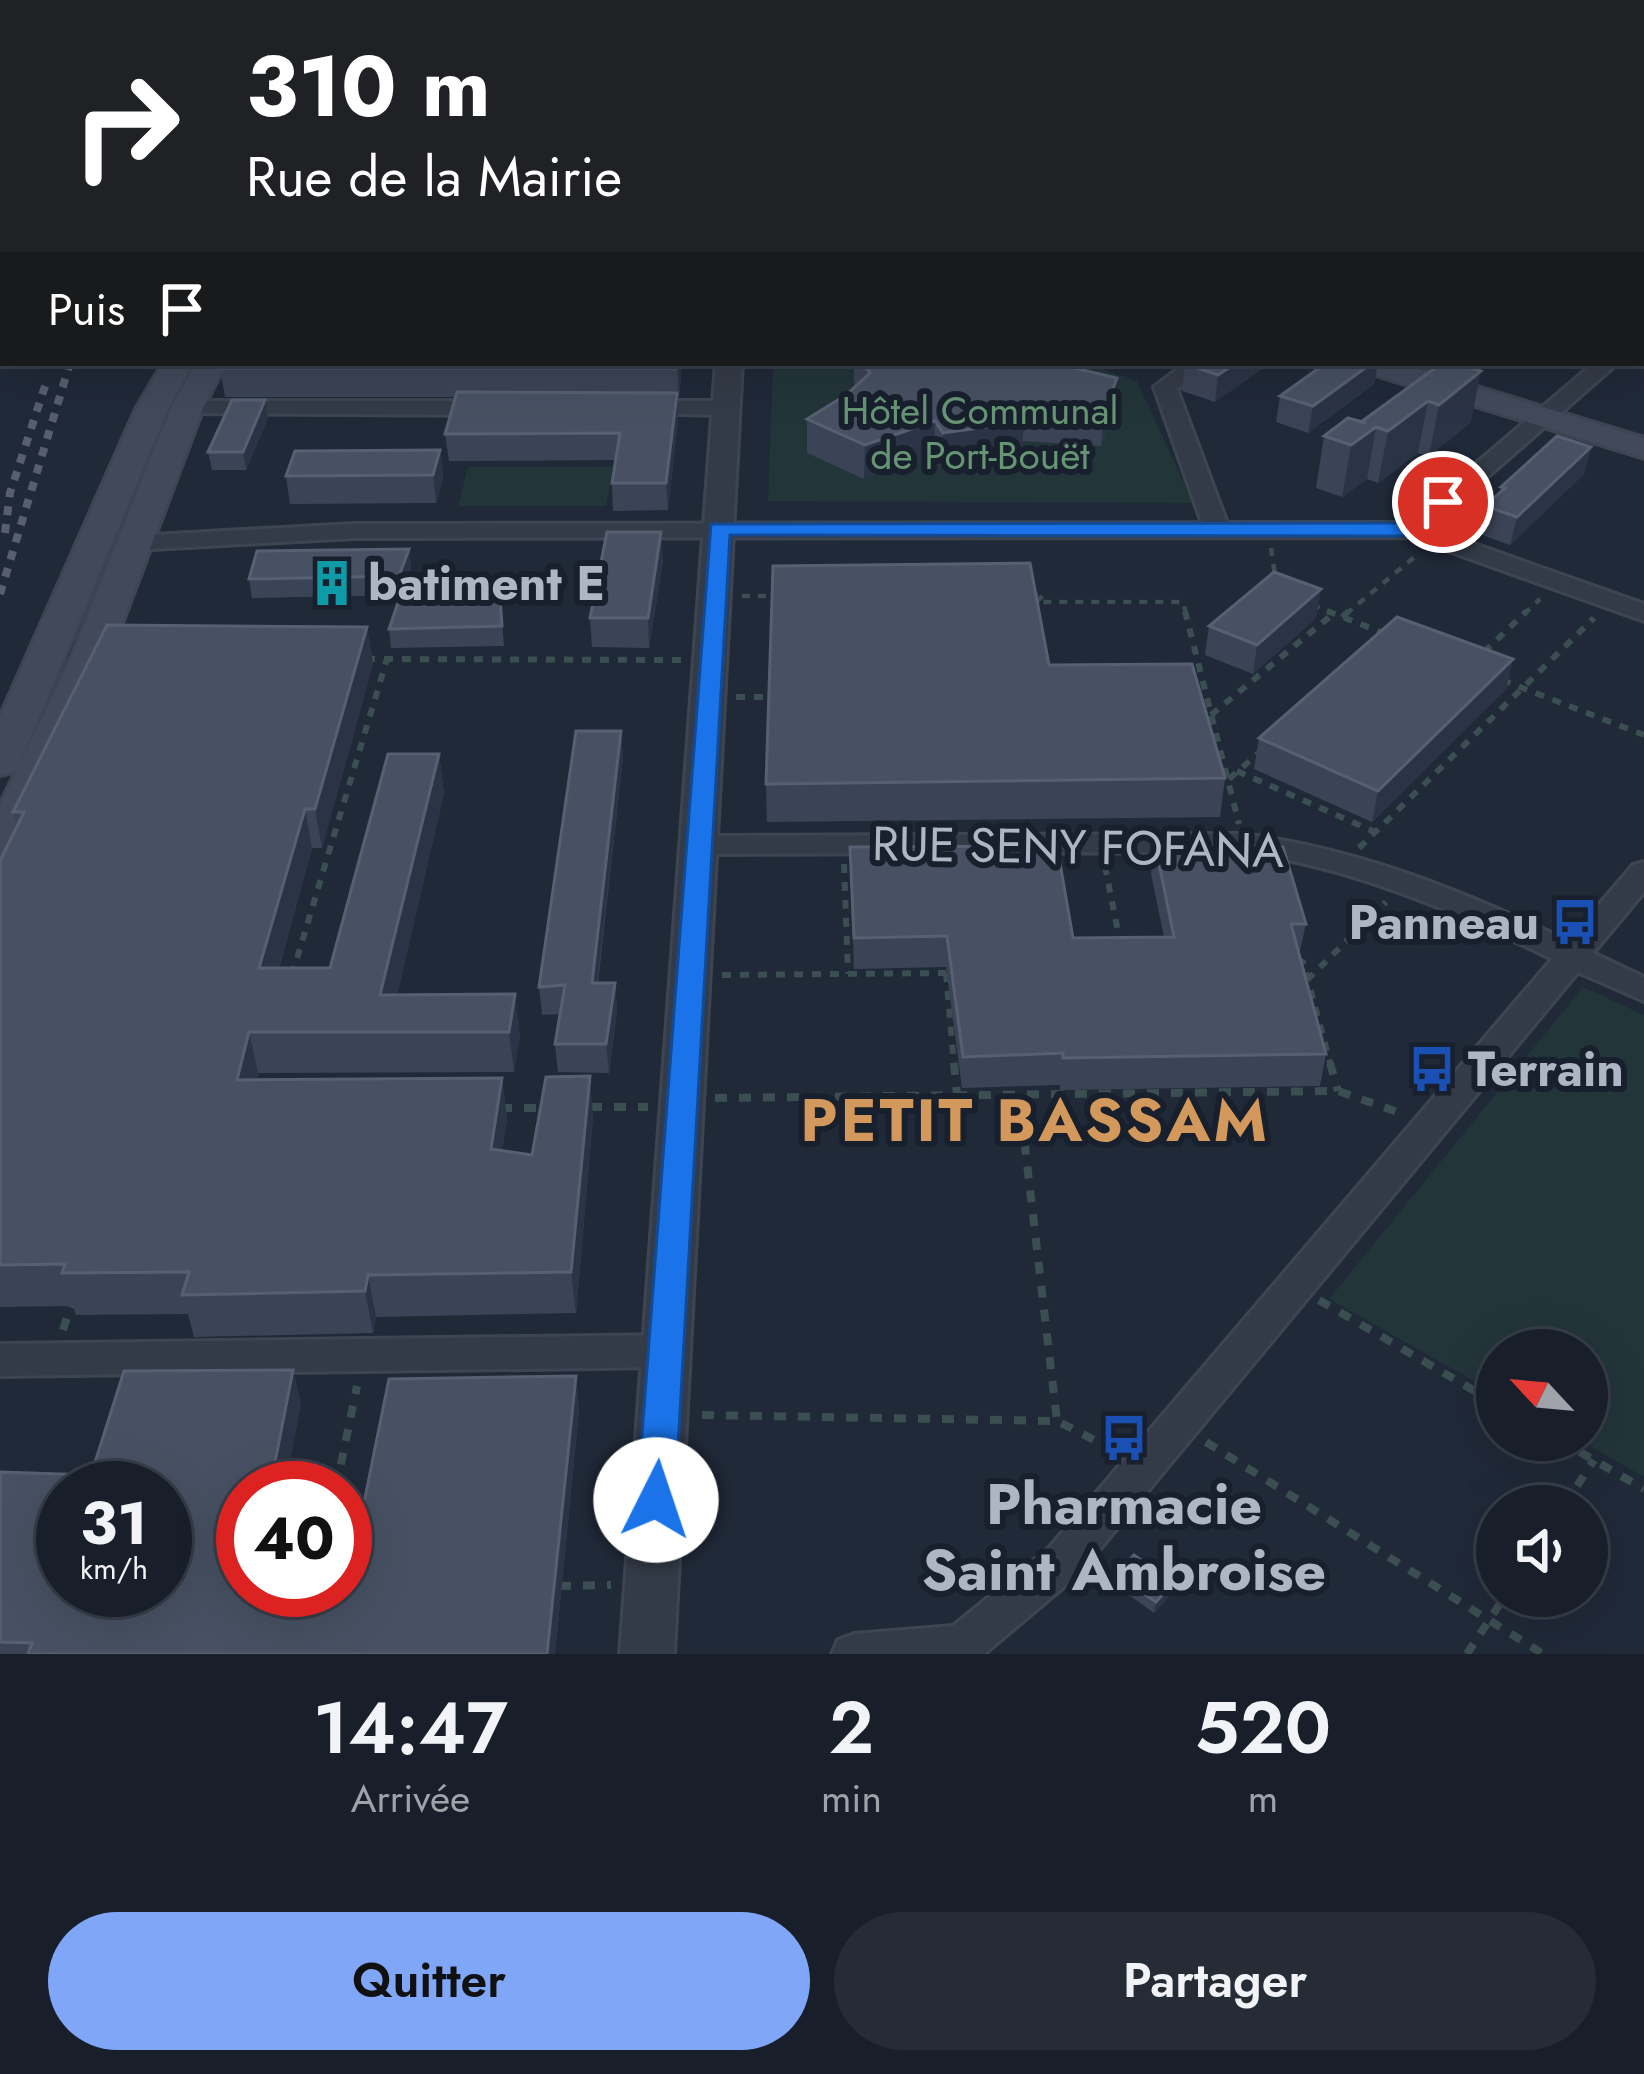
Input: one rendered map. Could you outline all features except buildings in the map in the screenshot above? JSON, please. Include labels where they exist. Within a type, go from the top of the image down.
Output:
[{"type":"main road","points":[[0,763],[152,409],[176,366]]},
{"type":"main road","points":[[0,849],[90,658],[187,408],[209,366]]},
{"type":"main road","points":[[1377,366],[1644,448]]},
{"type":"street","points":[[647,1654],[729,366]]},
{"type":"street","points":[[1197,366],[1166,387],[1217,529]]},
{"type":"street","points":[[1424,534],[1540,416],[1603,366]]},
{"type":"street","points":[[187,408],[520,408]]},
{"type":"street","points":[[601,408],[726,408]]},
{"type":"street","points":[[138,532],[1265,529],[1424,534],[1644,613]]},
{"type":"street","name":"RUE SENY FOFANA","points":[[698,845],[1244,843],[1348,859],[1408,880],[1644,990]]},
{"type":"street","points":[[854,1654],[967,1650],[1064,1561],[1644,872]]},
{"type":"street","points":[[0,1360],[666,1351]]},
{"type":"path","points":[[1265,529],[1278,568],[1269,589]]},
{"type":"path","points":[[1342,617],[1424,534]]},
{"type":"path","points":[[1468,666],[1558,582]]},
{"type":"path","points":[[1021,595],[1044,595],[1036,602]]},
{"type":"path","points":[[714,596],[786,596]]},
{"type":"path","points":[[1348,859],[1611,601]]},
{"type":"path","points":[[1036,602],[1039,625]]},
{"type":"path","points":[[1036,602],[1183,602],[1244,843]]},
{"type":"path","points":[[1311,605],[1391,637],[1374,651]]},
{"type":"path","points":[[1211,715],[1333,614]]},
{"type":"path","points":[[1194,648],[1212,633]]},
{"type":"path","points":[[364,659],[709,679],[799,697]]},
{"type":"path","points":[[289,984],[387,659]]},
{"type":"path","points":[[1486,674],[1644,735]]},
{"type":"path","points":[[1184,694],[1206,694]]},
{"type":"path","points":[[347,722],[368,722]]},
{"type":"path","points":[[1229,778],[1271,741]]},
{"type":"path","points":[[1237,771],[1375,832]]},
{"type":"path","points":[[1305,801],[1322,785]]},
{"type":"path","points":[[844,844],[848,974]]},
{"type":"path","points":[[1101,844],[1124,964]]},
{"type":"path","points":[[306,854],[328,854]]},
{"type":"path","points":[[1307,980],[1408,880]]},
{"type":"path","points":[[284,923],[308,923]]},
{"type":"path","points":[[1281,962],[1304,962],[1338,1090]]},
{"type":"path","points":[[690,976],[946,973],[957,1095]]},
{"type":"path","points":[[1143,1072],[1147,1093]]},
{"type":"path","points":[[589,1107],[957,1095],[1338,1090],[1431,1125]]},
{"type":"path","points":[[1019,1095],[1057,1421]]},
{"type":"path","points":[[496,1108],[566,1107]]},
{"type":"path","points":[[1293,1286],[1476,1392]]},
{"type":"path","points":[[53,1359],[76,1292]]},
{"type":"path","points":[[341,1461],[363,1355]]},
{"type":"path","points":[[662,1414],[1057,1421],[1147,1466]]},
{"type":"path","points":[[1182,1426],[1543,1654]]},
{"type":"path","points":[[1596,1461],[1644,1490]]},
{"type":"path","points":[[538,1586],[650,1585]]},
{"type":"path","points":[[1467,1654],[1491,1617]]},
{"type":"green space","name":"Hôtel Communal de Port-Bouët","points":[[773,366],[1093,366],[1137,381],[1193,503],[768,501]]},
{"type":"green space","points":[[468,467],[613,467],[606,506],[458,506]]},
{"type":"green space","points":[[1583,987],[1644,1015],[1644,1477],[1608,1457],[1608,1329],[1476,1329],[1476,1382],[1329,1299]]},
{"type":"railway","points":[[0,594],[69,366]]},
{"type":"railway","points":[[5,533],[10,493],[46,383]]},
{"type":"place","name":"batiment E","points":[[332,583]]},
{"type":"place","name":"Panneau","points":[[1575,922]]},
{"type":"place","name":"Terrain","points":[[1432,1069]]},
{"type":"place","name":"Pharmacie Saint Ambroise","points":[[1124,1438]]},
{"type":"district","name":"PETIT BASSAM","points":[[1035,1120]]},
{"type":"route","points":[[656,1500],[719,529],[1412,530],[1443,502]]}]
